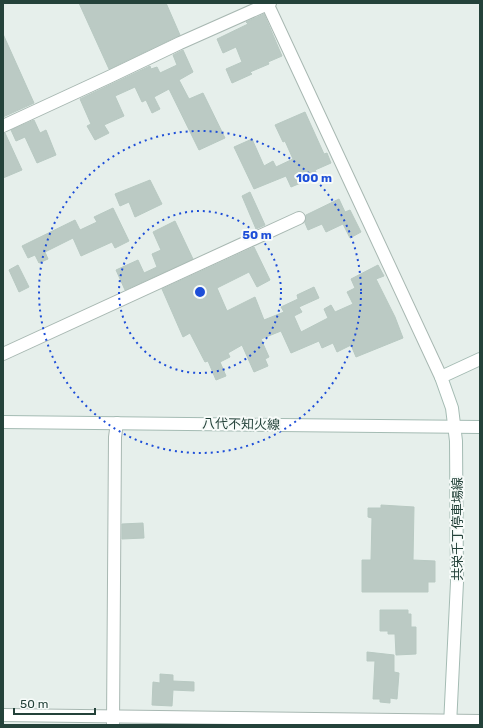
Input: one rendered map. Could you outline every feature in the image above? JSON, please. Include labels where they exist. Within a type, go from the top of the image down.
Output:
[{"type":"street","points":[[3,126],[268,3]]},
{"type":"street","name":"共栄千丁停車場線","points":[[268,3],[353,190],[385,255],[441,377],[452,408],[456,441],[457,582],[450,723]]},
{"type":"street","points":[[3,354],[299,218]]},
{"type":"street","points":[[441,377],[480,359]]},
{"type":"street","name":"八代不知火線","points":[[3,422],[480,427]]},
{"type":"street","points":[[114,720],[115,437],[117,423]]},
{"type":"street","points":[[3,715],[114,720],[450,723],[480,721]]},
{"type":"building","points":[[79,3],[166,3],[180,35],[109,69]]},
{"type":"building","points":[[264,14],[282,56],[268,62],[269,64],[250,72],[252,74],[232,83],[226,69],[242,62],[236,47],[223,53],[217,39],[248,24],[246,22]]},
{"type":"building","points":[[3,34],[34,103],[3,117]]},
{"type":"building","points":[[183,50],[193,72],[179,80],[189,99],[203,93],[225,138],[199,150],[169,89],[154,97],[160,109],[152,113],[146,100],[142,102],[135,87],[115,96],[124,116],[104,125],[109,133],[95,140],[87,126],[91,124],[80,99],[150,66],[151,69],[157,67],[160,73],[177,65],[173,55]]},
{"type":"building","points":[[305,112],[324,154],[327,153],[331,163],[315,170],[318,176],[291,187],[286,176],[254,189],[234,147],[252,139],[264,166],[273,161],[276,167],[293,159],[285,141],[283,142],[275,125]]},
{"type":"building","points":[[34,120],[40,133],[46,130],[56,155],[37,163],[25,137],[16,141],[11,130]]},
{"type":"building","points":[[3,133],[5,133],[22,170],[3,178]]},
{"type":"building","points":[[150,180],[162,204],[135,217],[129,202],[120,206],[115,194]]},
{"type":"building","points":[[250,192],[265,225],[256,229],[242,196]]},
{"type":"building","points":[[339,199],[345,212],[350,210],[361,232],[350,238],[343,224],[326,232],[322,224],[308,230],[305,223],[306,215]]},
{"type":"building","points":[[113,208],[129,241],[115,248],[112,242],[81,256],[73,238],[45,252],[48,259],[39,263],[35,255],[28,258],[22,246],[75,220],[80,230],[97,222],[94,217]]},
{"type":"building","points":[[175,221],[193,259],[125,290],[116,270],[138,260],[144,273],[157,267],[152,254],[161,250],[153,232]]},
{"type":"building","points":[[254,247],[270,280],[257,287],[249,272],[217,288],[227,311],[255,297],[264,320],[284,312],[281,307],[298,299],[297,295],[314,287],[319,298],[299,307],[302,312],[294,316],[301,332],[328,318],[324,309],[331,305],[335,312],[353,304],[347,292],[355,288],[351,279],[378,265],[384,276],[376,279],[395,317],[403,338],[356,357],[351,345],[337,352],[333,343],[322,348],[319,341],[291,353],[281,331],[261,339],[269,357],[265,359],[268,366],[254,372],[242,345],[228,353],[230,357],[220,362],[226,376],[216,380],[208,361],[205,362],[190,333],[183,337],[162,289]]},
{"type":"building","points":[[18,265],[29,287],[19,292],[9,270]]},
{"type":"building","points":[[381,505],[414,507],[413,560],[435,561],[435,582],[428,582],[428,592],[362,592],[362,560],[371,560],[372,518],[368,517],[368,508],[381,508]]},
{"type":"building","points":[[143,523],[144,538],[122,539],[122,524]]},
{"type":"building","points":[[380,610],[408,610],[408,614],[411,614],[411,627],[416,627],[416,654],[396,655],[395,634],[388,634],[388,631],[380,631]]},
{"type":"building","points":[[367,652],[394,655],[394,672],[399,673],[397,699],[390,698],[390,703],[380,702],[380,699],[373,699],[375,661],[367,661]]},
{"type":"building","points":[[160,674],[173,675],[173,681],[194,682],[194,691],[173,690],[172,706],[152,705],[153,682],[160,683]]}]
